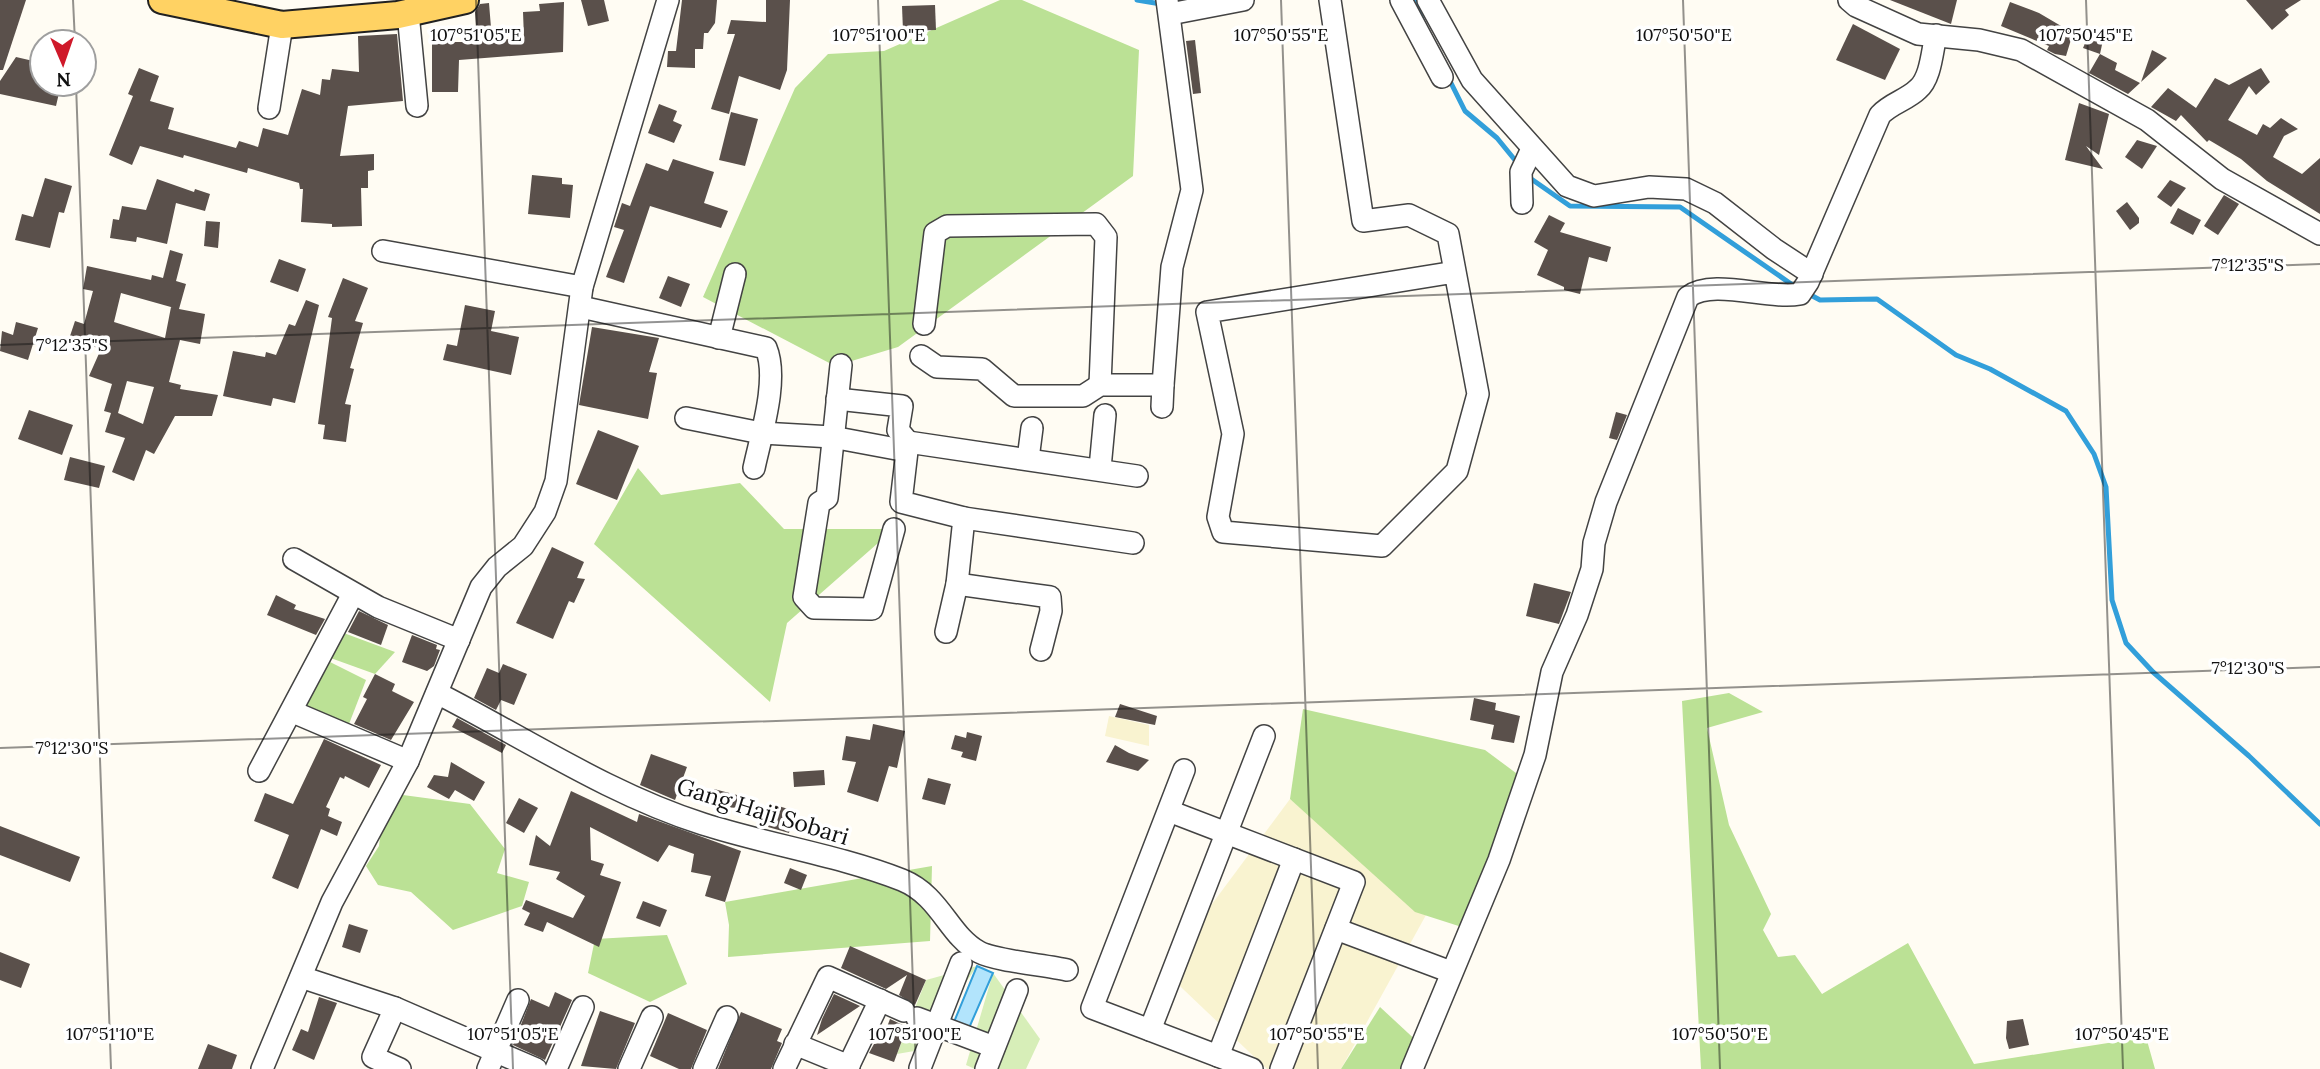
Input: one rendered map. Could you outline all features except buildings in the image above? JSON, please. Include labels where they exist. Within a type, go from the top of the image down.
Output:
[{"type":"main road","points":[[162,0],[282,25],[408,13],[465,0]]},
{"type":"street","points":[[262,1069],[332,902],[408,761],[481,586],[497,567],[523,546],[545,512],[559,462],[567,383],[582,297],[668,0]]},
{"type":"street","points":[[1162,407],[1172,267],[1192,190],[1169,7],[1243,0]]},
{"type":"street","points":[[1207,312],[1233,434],[1218,517],[1223,532],[1382,546],[1457,471],[1478,394],[1448,234],[1409,215],[1363,221],[1330,0]]},
{"type":"street","points":[[1401,0],[1442,77]]},
{"type":"street","points":[[1428,0],[1472,80],[1527,160],[1567,187],[1594,196],[1649,187],[1686,189],[1715,203],[1774,250],[1806,283]]},
{"type":"street","points":[[1849,0],[1900,27],[2021,50],[2147,120],[2222,179],[2320,234]]},
{"type":"street","points":[[408,13],[417,106]]},
{"type":"street","points":[[269,108],[282,25]]},
{"type":"street","points":[[1412,1069],[1499,860],[1535,755],[1552,672],[1589,581],[1594,543],[1606,502],[1688,297],[1696,292],[1724,289],[1783,297],[1806,283],[1881,115],[1897,101],[1918,89],[1926,77],[1936,35]]},
{"type":"street","points":[[1522,203],[1527,160]]},
{"type":"street","points":[[924,324],[935,233],[947,226],[1096,224],[1107,237],[1100,385]]},
{"type":"street","points":[[383,251],[582,297],[719,338],[766,348],[770,358],[770,380],[754,468]]},
{"type":"street","points":[[1182,317],[1454,272]]},
{"type":"street","points":[[719,338],[735,274]]},
{"type":"street","points":[[920,356],[937,367],[982,369],[1014,396],[1083,396],[1100,385],[1163,384]]},
{"type":"street","points":[[836,399],[902,406],[898,430],[908,447],[898,517],[872,608],[814,608],[804,597],[819,503],[827,498],[836,399],[841,365]]},
{"type":"street","points":[[1100,468],[1105,415]]},
{"type":"street","points":[[686,418],[761,433],[832,437],[1100,468],[1137,476]]},
{"type":"street","points":[[1028,460],[1032,428]]},
{"type":"street","points":[[898,517],[964,518],[1133,543]]},
{"type":"street","points":[[946,632],[957,584],[964,518]]},
{"type":"street","points":[[294,559],[353,594],[459,640]]},
{"type":"street","points":[[957,584],[1050,597],[1051,611],[1041,650]]},
{"type":"street","points":[[259,771],[293,712],[353,594]]},
{"type":"street","name":"Gang Haji Sobari","points":[[437,693],[636,799],[704,824],[903,880],[925,892],[962,938],[979,952],[1067,970]]},
{"type":"street","points":[[293,712],[408,761]]},
{"type":"street","points":[[1150,1030],[1264,736]]},
{"type":"street","points":[[1184,770],[1092,1008],[1252,1069]]},
{"type":"street","points":[[1168,811],[1354,882],[1281,1069]]},
{"type":"street","points":[[1218,1056],[1294,859]]},
{"type":"street","points":[[1336,929],[1451,972]]},
{"type":"street","points":[[920,1068],[919,1018],[961,963]]},
{"type":"street","points":[[301,977],[395,1008],[492,1060],[536,1069]]},
{"type":"street","points":[[784,1069],[828,977],[919,1018],[995,1047]]},
{"type":"street","points":[[986,1069],[1017,990]]},
{"type":"street","points":[[492,1060],[518,1000]]},
{"type":"street","points":[[795,1044],[848,1068],[880,1000]]},
{"type":"street","points":[[556,1069],[583,1007]]},
{"type":"street","points":[[395,1008],[373,1057],[400,1069]]},
{"type":"street","points":[[635,1067],[652,1017]]},
{"type":"street","points":[[704,1069],[727,1017]]},
{"type":"shaded area","points":[[1109,716],[1149,725],[1149,746],[1105,736]]},
{"type":"shaded area","points":[[1290,799],[1426,915],[1341,1069],[1267,1069],[1163,970]]},
{"type":"green space","points":[[1000,0],[1022,0],[1139,50],[1133,176],[898,347],[835,366],[703,297],[795,88],[828,54],[884,51]]},
{"type":"green space","points":[[638,468],[661,495],[740,483],[784,529],[894,529],[787,623],[770,702],[594,544]]},
{"type":"green space","points":[[341,632],[395,652],[375,674],[325,656]]},
{"type":"green space","points":[[324,659],[366,680],[349,724],[306,707]]},
{"type":"green space","points":[[1729,693],[1763,712],[1707,728],[1729,825],[1771,914],[1763,930],[1778,957],[1795,955],[1822,994],[1908,943],[1974,1064],[2146,1037],[2155,1069],[1701,1069],[1682,701]]},
{"type":"green space","points":[[1303,709],[1485,750],[1524,779],[1468,929],[1415,912],[1290,799]]},
{"type":"green space","points":[[403,795],[470,804],[505,849],[497,873],[529,882],[522,906],[453,930],[411,892],[378,885],[366,866],[379,846],[382,820]]},
{"type":"green space","points":[[932,866],[930,941],[728,957],[729,925],[725,902]]},
{"type":"green space","points":[[667,935],[687,984],[650,1002],[588,973],[595,939]]},
{"type":"green space","points":[[977,966],[920,1050],[897,1054],[926,980]]},
{"type":"green space","points":[[993,973],[1040,1039],[1026,1069],[975,1069],[966,1065]]},
{"type":"green space","points":[[1380,1007],[1421,1045],[1412,1069],[1341,1069]]},
{"type":"water","points":[[977,966],[993,973],[969,1028],[954,1022]]},
{"type":"waterway","points":[[1137,0],[1161,4]]},
{"type":"waterway","points":[[1415,0],[1423,22]]},
{"type":"waterway","points":[[1449,79],[1465,111],[1497,138],[1519,165]]},
{"type":"waterway","points":[[1527,176],[1570,206],[1680,207],[1794,286]]},
{"type":"waterway","points":[[1805,292],[1820,300],[1877,299],[1956,355],[1990,369],[2066,411],[2094,454],[2106,487],[2112,600],[2126,643],[2153,672],[2249,756],[2320,824]]}]
